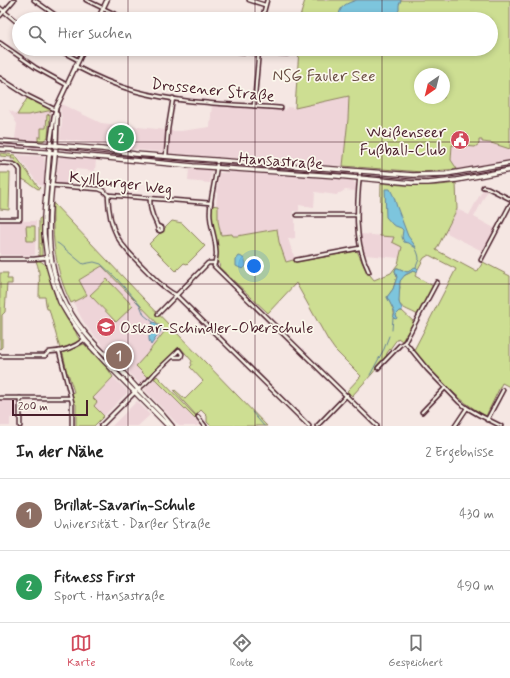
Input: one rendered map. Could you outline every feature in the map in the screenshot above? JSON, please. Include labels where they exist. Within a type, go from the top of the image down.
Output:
[{"type":"main road","name":"Hansastraße","points":[[0,141],[102,149],[135,154],[413,175],[451,173],[510,163]]},
{"type":"main road","points":[[50,144],[44,234],[52,279],[60,302],[68,317],[85,340],[168,426]]},
{"type":"main road","points":[[56,145],[49,218],[49,257],[63,298],[76,320],[89,337],[172,426]]},
{"type":"main road","name":"Hansastraße","points":[[0,149],[412,183],[457,180],[510,170]]},
{"type":"street","points":[[0,16],[14,0]]},
{"type":"street","points":[[34,0],[51,12]]},
{"type":"street","points":[[86,0],[110,12]]},
{"type":"street","points":[[101,12],[106,0]]},
{"type":"street","points":[[249,0],[265,5]]},
{"type":"street","points":[[264,12],[267,0]]},
{"type":"street","points":[[0,8],[12,18]]},
{"type":"street","points":[[0,44],[12,53]]},
{"type":"street","points":[[17,56],[67,85]]},
{"type":"street","points":[[70,56],[78,60]]},
{"type":"street","points":[[50,144],[56,111],[80,56]]},
{"type":"street","points":[[254,106],[258,56]]},
{"type":"street","name":"Drossener Straße","points":[[75,66],[123,87],[147,94],[192,101],[281,108]]},
{"type":"street","points":[[0,78],[28,96],[56,111]]},
{"type":"street","points":[[166,156],[168,129],[173,98]]},
{"type":"street","points":[[56,111],[56,145]]},
{"type":"street","points":[[217,160],[210,220],[216,250],[214,266],[377,426]]},
{"type":"street","points":[[0,163],[15,164],[20,170],[20,219],[0,219]]},
{"type":"street","points":[[360,171],[357,227],[360,248],[369,272]]},
{"type":"street","name":"Kyllburger Weg","points":[[47,185],[98,189],[104,191],[108,195],[211,203]]},
{"type":"street","points":[[483,186],[510,199]]},
{"type":"street","points":[[108,195],[109,213],[112,224],[122,244],[167,290],[176,295],[309,426]]},
{"type":"street","points":[[150,199],[152,214],[158,226]]},
{"type":"street","points":[[481,260],[510,205]]},
{"type":"street","points":[[297,215],[357,215]]},
{"type":"street","points":[[296,260],[360,248]]},
{"type":"street","points":[[0,259],[34,259],[49,257]]},
{"type":"street","points":[[158,314],[208,263],[215,263]]},
{"type":"street","points":[[378,368],[400,345],[405,342],[437,282]]},
{"type":"street","points":[[0,356],[45,356],[49,352],[73,347],[89,337]]},
{"type":"street","points":[[405,342],[423,365],[467,408],[487,420],[501,426]]},
{"type":"street","points":[[59,351],[73,404],[72,426]]},
{"type":"street","points":[[101,426],[172,357]]},
{"type":"street","points":[[422,412],[445,388]]},
{"type":"street","points":[[487,420],[503,390]]},
{"type":"street","points":[[317,426],[346,396]]},
{"type":"street","points":[[0,398],[71,398]]},
{"type":"street","points":[[20,398],[20,426]]},
{"type":"street","points":[[455,426],[467,408]]},
{"type":"street","points":[[198,417],[206,426]]},
{"type":"street","points":[[491,426],[493,422]]},
{"type":"shaded area","points":[[349,96],[343,166],[168,153],[169,131],[210,127],[212,104],[286,110],[287,107],[295,108]]},
{"type":"shaded area","points":[[28,97],[52,109],[48,137],[43,141],[15,139],[17,124],[9,110],[17,114]]},
{"type":"shaded area","points":[[61,104],[101,123],[166,130],[164,152],[61,139]]},
{"type":"shaded area","points":[[484,140],[510,149],[510,160],[457,169],[451,160],[452,145]]},
{"type":"shaded area","points":[[0,143],[44,146],[47,147],[47,149],[0,145]]},
{"type":"shaded area","points":[[91,151],[186,160],[186,164],[90,155]]},
{"type":"shaded area","points":[[17,155],[43,156],[45,171],[44,186],[39,185]]},
{"type":"shaded area","points":[[61,157],[96,160],[95,171],[75,169],[74,175],[68,174],[67,185],[58,184],[56,182],[58,159]]},
{"type":"shaded area","points":[[221,163],[355,173],[356,176],[225,167],[221,166]]},
{"type":"shaded area","points":[[510,165],[510,169],[467,177],[467,174]]},
{"type":"shaded area","points":[[189,168],[212,169],[210,183],[188,181]]},
{"type":"shaded area","points":[[233,172],[348,180],[353,181],[356,184],[356,191],[345,190],[337,195],[315,192],[314,207],[299,205],[299,211],[293,211],[293,218],[295,218],[295,238],[288,239],[295,259],[285,262],[277,229],[237,236],[221,235],[218,221],[218,206],[216,206],[219,173]]},
{"type":"shaded area","points":[[483,189],[487,192],[474,217],[496,229],[484,252],[445,232],[457,209],[469,215]]},
{"type":"shaded area","points":[[0,221],[36,221],[35,255],[0,255]]},
{"type":"shaded area","points":[[361,234],[394,237],[402,247],[399,258],[365,255]]},
{"type":"shaded area","points":[[102,266],[165,331],[136,366],[148,378],[141,385],[102,346],[103,345],[83,321],[73,302],[87,295],[79,280]]},
{"type":"shaded area","points":[[113,377],[127,391],[127,393],[104,416],[94,406],[93,399]]},
{"type":"shaded area","points":[[155,379],[199,424],[197,426],[179,426],[146,391],[145,388]]},
{"type":"shaded area","points":[[0,400],[17,400],[18,402],[17,417],[10,418],[10,426],[0,426]]},
{"type":"shaded area","points":[[137,401],[150,415],[138,426],[112,426]]},
{"type":"green space","name":"NSG Fauler See","points":[[305,0],[510,0],[510,149],[491,143],[482,142],[482,140],[479,140],[479,144],[475,147],[452,145],[451,160],[457,169],[422,172],[343,166],[349,96],[295,108],[299,56],[498,56],[498,12],[301,12]]},
{"type":"green space","points":[[28,97],[52,109],[51,111],[28,115],[17,115]]},
{"type":"green space","points":[[50,114],[48,137],[43,141],[38,141],[38,137],[41,137],[41,128],[46,128],[47,115]]},
{"type":"green space","points":[[0,153],[15,155],[40,188],[38,189],[21,178],[20,167],[11,162],[14,162],[15,159],[11,159],[12,156],[0,156]]},
{"type":"green space","points":[[0,173],[10,173],[9,210],[0,209]]},
{"type":"green space","points":[[381,183],[419,186],[456,183],[457,209],[436,250],[477,272],[483,262],[510,276],[510,387],[502,383],[486,416],[456,395],[429,368],[414,350],[456,269],[429,255],[424,258],[418,269],[417,268],[407,272],[396,268],[395,271],[397,277],[393,289],[387,297],[393,309],[394,316],[402,311],[414,322],[402,341],[398,338],[387,353],[386,357],[352,396],[347,391],[361,376],[335,350],[328,340],[296,283],[268,313],[219,267],[220,264],[217,262],[218,252],[211,222],[211,205],[218,206],[218,221],[221,235],[232,234],[233,236],[237,236],[277,229],[279,242],[286,262],[293,260],[295,262],[357,251],[366,270],[374,280],[391,273],[398,264],[402,247],[392,242],[394,237],[380,236]]},
{"type":"green space","points":[[53,203],[267,426],[211,426],[207,422],[207,416],[201,410],[196,415],[174,391],[175,390],[185,399],[203,381],[190,367],[192,365],[192,361],[180,347],[148,378],[136,366],[165,331],[102,266],[79,280],[87,295],[71,303],[61,279],[58,267],[54,242]]},
{"type":"green space","points":[[42,218],[42,256],[39,257],[39,219]]},
{"type":"green space","points":[[172,221],[182,223],[205,246],[187,264],[184,263],[176,271],[149,244]]},
{"type":"green space","points":[[26,226],[35,226],[35,241],[27,241]]},
{"type":"green space","points":[[37,260],[42,262],[46,267],[57,301],[80,340],[74,346],[60,349],[49,309],[47,309],[45,297],[39,297],[39,274]]},
{"type":"green space","points":[[413,271],[417,272],[415,276],[433,286],[418,315],[401,306],[398,299],[401,279]]},
{"type":"green space","points":[[0,273],[8,273],[7,279],[12,279],[12,284],[7,284],[5,312],[2,315],[2,347],[0,349]]},
{"type":"green space","points":[[107,279],[133,306],[116,322],[90,295]]},
{"type":"green space","points":[[84,344],[108,369],[113,377],[93,398],[97,402],[94,406],[104,416],[94,426],[76,426],[76,404],[74,403],[72,393],[74,392],[65,368],[63,354],[61,354]]},
{"type":"green space","points":[[157,376],[196,416],[195,419],[154,379]]},
{"type":"water","points":[[357,0],[401,0],[398,12],[340,12],[347,4]]},
{"type":"water","points":[[385,189],[390,189],[408,236],[416,247],[404,242],[402,237],[403,230],[393,225],[386,217]]},
{"type":"water","points":[[239,256],[246,262],[246,266],[243,269],[236,266],[236,260]]},
{"type":"water","points":[[415,267],[418,269],[417,272],[413,271],[405,275],[400,281],[399,302],[402,311],[396,315],[396,319],[393,318],[395,313],[387,297],[393,289],[397,277],[395,271],[396,268],[407,272]]},
{"type":"water","points":[[153,322],[156,323],[161,330],[151,345],[149,336],[150,328]]},
{"type":"waterway","points":[[57,243],[83,264],[94,262],[101,264],[117,279],[140,305],[144,315],[153,322]]},
{"type":"waterway","points":[[415,247],[419,259],[416,267]]},
{"type":"waterway","points":[[392,330],[393,318]]},
{"type":"waterway","points":[[370,375],[389,336]]},
{"type":"waterway","points":[[252,412],[264,426]]},
{"type":"tram line","points":[[0,143],[144,158],[413,179],[450,177],[510,167]]},
{"type":"place","name":"Fitness First","points":[[121,138]]},
{"type":"place","name":"Weißenseer Fußball-Club","points":[[460,140]]},
{"type":"place","name":"Oskar-Schindler-Oberschule","points":[[106,327]]},
{"type":"place","name":"Brillat-Savarin-Schule","points":[[119,356]]}]
